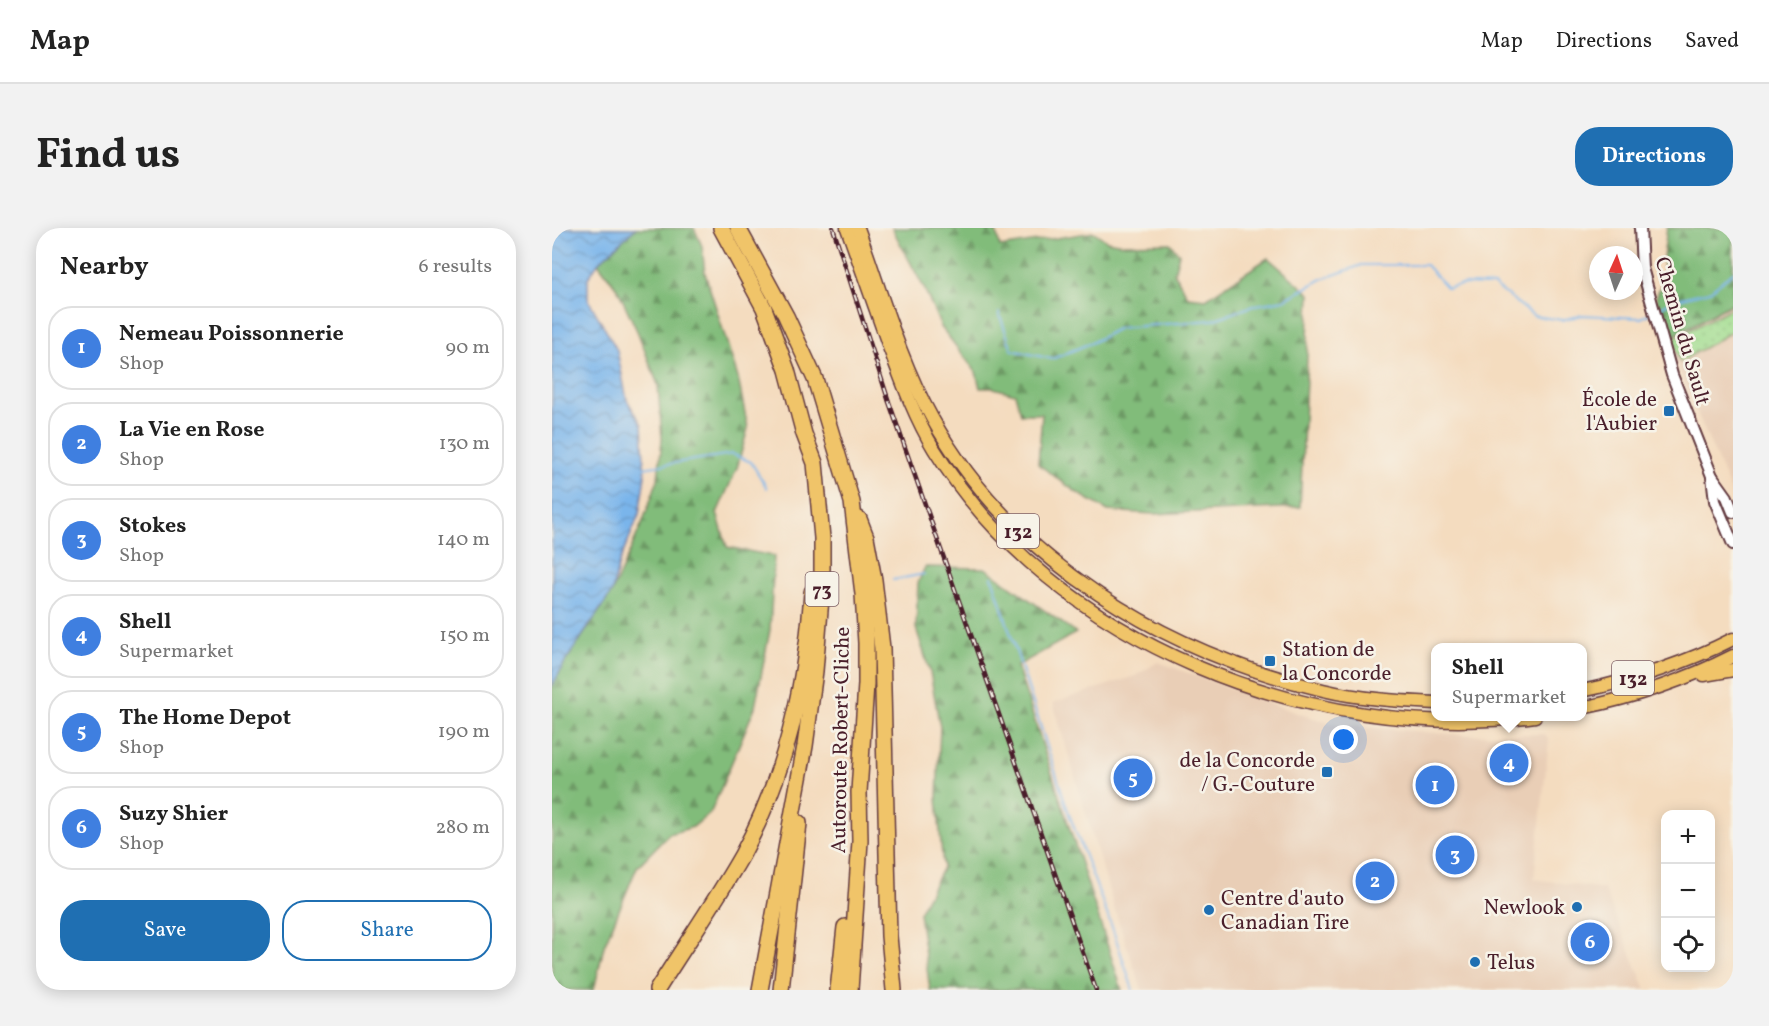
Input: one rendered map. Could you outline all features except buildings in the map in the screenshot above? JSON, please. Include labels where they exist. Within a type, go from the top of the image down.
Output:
[{"type":"highway","name":"Autoroute Robert-Cliche","points":[[721,228],[764,308],[787,370],[804,434],[815,463],[822,538],[820,620],[805,746],[760,990]]},
{"type":"highway","name":"Autoroute Robert-Cliche","points":[[738,228],[786,316],[815,379],[852,501],[866,643],[864,726],[859,792],[860,842],[850,990]]},
{"type":"highway","points":[[657,990],[742,854],[771,791],[794,718],[806,657],[813,551],[804,434]]},
{"type":"highway","points":[[852,501],[866,537],[879,614],[882,648],[889,936],[894,990]]},
{"type":"highway","points":[[781,990],[805,746]]},
{"type":"highway","points":[[838,990],[859,792]]},
{"type":"main road","name":"132","points":[[847,228],[899,375],[933,448],[990,524],[1040,571],[1075,599],[1120,628],[1221,676],[1302,701],[1386,717],[1431,720]]},
{"type":"main road","name":"132","points":[[858,228],[909,371],[932,419],[960,463],[982,491],[1040,551],[1082,583],[1129,613],[1180,640],[1226,659],[1322,690],[1387,700],[1431,703]]},
{"type":"main road","name":"132","points":[[1587,690],[1650,673],[1733,639]]},
{"type":"main road","name":"132","points":[[1587,707],[1608,703],[1691,676],[1733,656]]},
{"type":"main road","points":[[1691,676],[1733,670]]},
{"type":"street","name":"Chemin du Sault","points":[[1640,228],[1642,268],[1672,375],[1712,476],[1733,512]]},
{"type":"street","name":"Chemin du Sault","points":[[1712,476],[1715,501],[1733,544]]},
{"type":"shaded area","points":[[1733,303],[1733,496],[1666,340]]},
{"type":"shaded area","points":[[1158,662],[1336,725],[1465,735],[1545,734],[1549,740],[1534,879],[1604,889],[1646,990],[1142,990],[1115,911],[1053,703],[1135,676]]},
{"type":"green space","points":[[636,228],[694,228],[702,246],[705,273],[738,378],[748,428],[737,468],[717,513],[727,547],[774,556],[770,630],[755,707],[711,812],[693,827],[669,834],[637,867],[604,946],[594,990],[552,990],[552,687],[565,662],[612,592],[643,521],[658,479],[662,439],[658,385],[618,290],[598,263]]},
{"type":"green space","points":[[892,228],[995,228],[1000,247],[1094,232],[1107,241],[1123,244],[1170,243],[1179,254],[1174,273],[1188,297],[1206,299],[1268,258],[1310,294],[1300,507],[1153,514],[1108,511],[1076,492],[1038,464],[1042,414],[1021,414],[1015,394],[994,388],[980,388],[976,372],[941,327],[924,288]]},
{"type":"green space","points":[[1667,228],[1733,228],[1733,303],[1666,340],[1656,297],[1663,280]]},
{"type":"green space","points":[[1733,307],[1733,331],[1680,362],[1671,340]]},
{"type":"green space","points":[[925,567],[985,568],[1076,633],[1017,666],[1122,990],[930,990],[919,913],[943,867],[937,798],[940,727],[930,672],[916,628],[918,583]]},
{"type":"water","points":[[552,228],[636,228],[598,263],[588,278],[588,299],[617,350],[627,400],[642,425],[645,476],[639,515],[619,563],[612,592],[565,662],[552,687]]},
{"type":"waterway","points":[[999,313],[1012,350],[1052,359],[1119,328],[1212,320],[1256,305],[1284,300],[1322,279],[1362,265],[1426,265],[1447,288],[1466,284],[1494,285],[1534,316],[1562,320],[1582,315],[1641,318],[1652,312]]},
{"type":"waterway","points":[[1657,309],[1674,300],[1710,291],[1733,272]]},
{"type":"waterway","points":[[643,468],[732,454],[751,462],[767,488]]},
{"type":"waterway","points":[[893,580],[924,574]]},
{"type":"waterway","points":[[992,577],[1069,814],[1133,990]]},
{"type":"railway","points":[[833,228],[889,402],[1096,990]]},
{"type":"place","name":"École de l'Aubier","points":[[1669,411]]},
{"type":"place","name":"Station de la Concorde","points":[[1270,661]]},
{"type":"place","name":"Shell","points":[[1509,763]]},
{"type":"place","name":"de la Concorde / G.-Couture","points":[[1327,772]]},
{"type":"place","name":"The Home Depot","points":[[1133,778]]},
{"type":"place","name":"Nemeau Poissonnerie","points":[[1435,785]]},
{"type":"place","name":"Stokes","points":[[1455,855]]},
{"type":"place","name":"La Vie en Rose","points":[[1375,881]]},
{"type":"place","name":"Newlook","points":[[1577,907]]},
{"type":"place","name":"Centre d'auto Canadian Tire","points":[[1209,910]]},
{"type":"place","name":"Suzy Shier","points":[[1590,942]]},
{"type":"place","name":"Telus","points":[[1475,962]]}]
